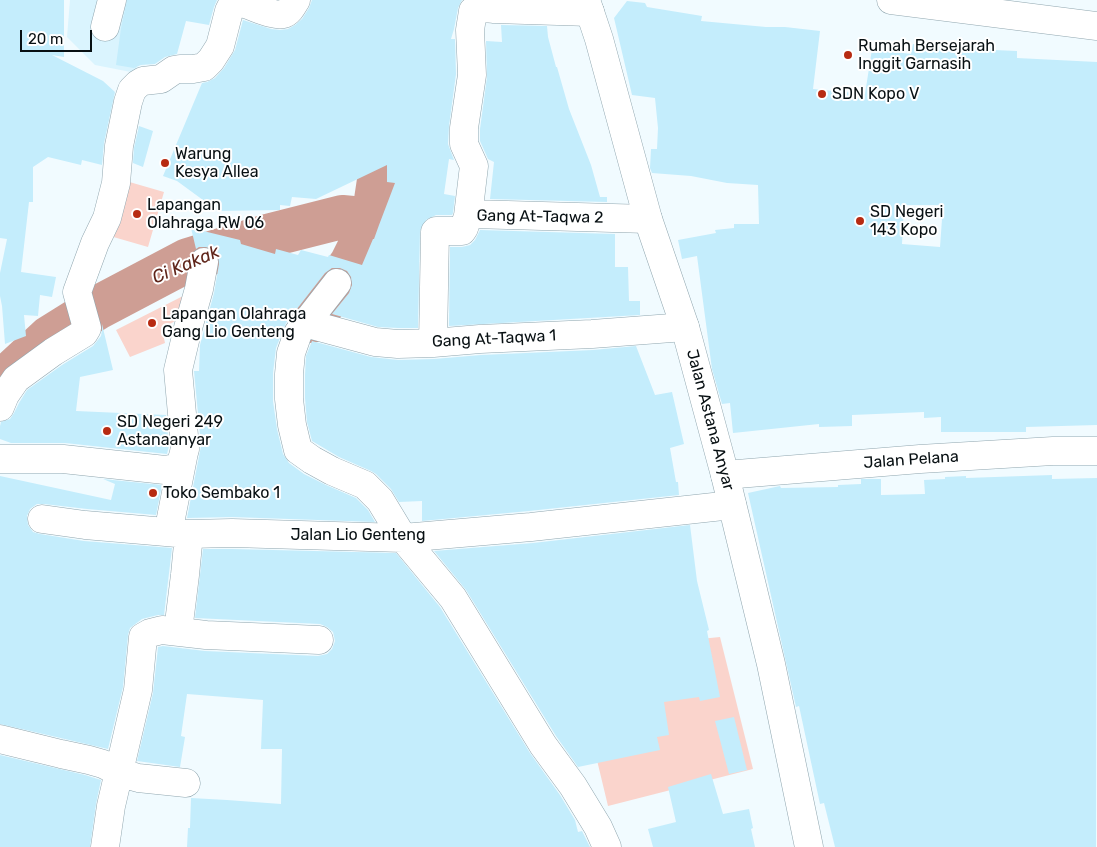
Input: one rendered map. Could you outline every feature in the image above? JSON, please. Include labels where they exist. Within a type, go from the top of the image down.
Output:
[{"type":"street","points":[[105,27],[112,0]]},
{"type":"street","points":[[0,407],[5,395],[16,379],[53,352],[84,333],[87,328],[77,292],[95,243],[107,218],[116,182],[119,146],[126,110],[132,90],[138,84],[161,79],[174,70],[204,67],[220,46],[229,11],[237,2],[274,14],[284,14],[296,0]]},
{"type":"street","points":[[890,0],[1097,26]]},
{"type":"street","points":[[468,216],[474,166],[464,144],[464,128],[472,75],[470,30],[473,11],[478,8],[588,6]]},
{"type":"street","name":"Jalan Astana Anyar","points":[[588,6],[600,39],[648,220],[685,327],[725,475],[771,664],[809,847]]},
{"type":"street","name":"Gang At-Taqwa 2","points":[[433,344],[436,231],[462,231],[468,216],[472,214],[648,220]]},
{"type":"street","points":[[178,631],[185,575],[179,533],[171,518],[185,447],[178,370],[204,262]]},
{"type":"street","points":[[337,283],[309,323],[298,333],[291,353],[289,399],[298,450],[332,471],[365,485],[380,500],[403,538],[453,598],[543,745],[573,786],[598,827],[607,847]]},
{"type":"street","name":"Gang At-Taqwa 1","points":[[309,323],[374,342],[398,344],[433,344],[480,339],[592,334],[685,327]]},
{"type":"street","points":[[0,459],[63,459],[165,470],[174,469],[181,464],[185,447]]},
{"type":"street","name":"Jalan Pelana","points":[[725,475],[930,458],[1053,451],[1097,451]]},
{"type":"street","name":"Jalan Lio Genteng","points":[[42,519],[142,531],[179,533],[403,538],[531,527],[732,505]]},
{"type":"street","points":[[105,847],[111,806],[138,690],[143,637],[162,630],[206,635],[319,640]]},
{"type":"street","points":[[0,739],[89,760],[138,778],[186,783]]},
{"type":"shaded area","points":[[70,0],[148,0],[136,73],[95,65],[67,37]]},
{"type":"shaded area","name":"Lapangan Olahraga RW 06","points":[[126,181],[164,192],[148,247],[110,236]]},
{"type":"shaded area","name":"Lapangan Olahraga Gang Lio Genteng","points":[[185,295],[183,316],[162,329],[165,343],[130,357],[116,330]]},
{"type":"shaded area","points":[[720,637],[753,769],[608,806],[571,652]]},
{"type":"building","points":[[0,0],[64,0],[64,57],[52,55],[103,81],[115,92],[104,143],[102,165],[82,160],[81,165],[48,157],[33,167],[33,202],[29,202],[21,272],[56,277],[52,297],[40,295],[38,316],[24,315],[26,336],[5,344],[0,296],[0,273],[7,239],[0,238]]},
{"type":"building","points":[[127,0],[217,0],[209,25],[186,21],[177,54],[165,57],[155,64],[141,65],[134,68],[116,65]]},
{"type":"building","points":[[312,0],[462,0],[458,8],[451,39],[455,39],[456,74],[448,144],[454,160],[449,159],[444,194],[455,196],[453,213],[452,215],[436,215],[426,220],[420,231],[418,328],[378,327],[332,314],[349,293],[352,285],[351,277],[347,271],[340,268],[332,268],[325,273],[286,323],[276,348],[273,373],[273,401],[283,454],[289,463],[304,474],[356,498],[368,510],[375,522],[232,517],[187,518],[201,446],[194,371],[199,371],[200,345],[214,293],[219,264],[218,256],[214,250],[206,247],[196,249],[191,228],[240,240],[241,244],[275,254],[276,249],[298,255],[301,250],[328,257],[329,255],[362,265],[395,183],[387,182],[387,165],[316,199],[292,197],[290,206],[280,205],[280,210],[218,211],[177,181],[163,176],[202,83],[215,78],[224,68],[235,50],[243,20],[271,29],[288,29],[302,19]]},
{"type":"building","points":[[627,1],[645,3],[647,7],[702,16],[701,21],[820,31],[813,89],[865,94],[872,49],[911,54],[913,44],[967,50],[968,44],[994,46],[994,50],[1017,51],[1017,58],[1097,62],[1097,425],[1026,427],[1026,432],[941,432],[941,417],[924,418],[924,412],[852,415],[852,426],[819,427],[819,424],[733,433],[730,403],[722,404],[712,369],[697,256],[682,259],[678,240],[716,233],[715,230],[734,228],[734,224],[759,224],[758,185],[652,173],[650,168],[651,149],[657,149],[658,128],[655,98],[632,95],[614,18]],"holes":[[[904,205],[943,205],[940,247],[902,244]]]},
{"type":"building","points":[[501,25],[547,26],[548,37],[569,109],[591,165],[600,197],[607,197],[607,202],[490,199],[494,162],[488,159],[480,141],[480,129],[487,77],[486,41],[502,42]]},
{"type":"building","points":[[139,126],[153,131],[143,167],[133,163]]},
{"type":"building","points":[[480,230],[615,234],[615,267],[628,267],[629,301],[640,301],[640,315],[449,326],[450,247],[470,245]]},
{"type":"building","points":[[102,324],[113,370],[80,377],[76,411],[166,415],[169,446],[167,454],[65,443],[11,443],[0,439],[1,422],[10,419],[27,390],[93,346],[101,336]]},
{"type":"building","points":[[312,341],[371,357],[398,360],[636,346],[655,395],[672,392],[684,444],[670,448],[679,495],[422,521],[422,501],[399,502],[391,489],[376,474],[339,457],[312,441],[307,422],[305,375],[306,356]]},
{"type":"building","points":[[1052,475],[1052,479],[1097,478],[1096,847],[835,847],[824,803],[820,804],[799,706],[796,707],[748,493],[780,486],[781,488],[838,487],[838,485],[861,484],[861,479],[881,479],[881,495],[925,494],[924,480],[966,476],[966,478]]},
{"type":"building","points":[[0,476],[111,500],[115,484],[103,479],[162,485],[156,515],[37,504],[30,509],[27,516],[28,525],[33,532],[40,534],[84,541],[172,548],[164,615],[142,619],[130,628],[123,687],[108,749],[0,724]]},
{"type":"building","points":[[690,525],[697,581],[709,630],[707,631],[720,697],[700,701],[699,697],[664,702],[669,735],[657,737],[660,750],[578,767],[556,736],[466,590],[434,551],[533,543]]},
{"type":"building","points":[[203,549],[396,553],[440,607],[530,753],[560,795],[575,820],[578,832],[582,831],[590,847],[187,847],[191,798],[281,804],[282,749],[261,749],[263,700],[187,694],[181,736],[185,737],[180,767],[137,761],[153,693],[158,647],[318,656],[327,654],[332,649],[335,641],[333,632],[320,624],[195,618]]},
{"type":"building","points":[[734,717],[747,770],[729,774],[715,721]]},
{"type":"building","points":[[0,755],[101,780],[90,847],[0,847]]},
{"type":"building","points":[[711,774],[723,814],[749,809],[755,847],[653,847],[648,829],[676,822],[668,787]]},
{"type":"waterway","name":"Ci Kakak","points":[[5,379],[49,338],[97,308],[188,260],[267,236],[342,217],[373,220],[381,167],[358,113]]},
{"type":"waterway","points":[[311,321],[351,264],[373,220]]},
{"type":"place","name":"Rumah Bersejarah Inggit Garnasih","points":[[848,55]]},
{"type":"place","name":"SDN Kopo V","points":[[822,94]]},
{"type":"place","name":"Warung Kesya Allea","points":[[165,163]]},
{"type":"place","name":"Lapangan Olahraga RW 06","points":[[137,214]]},
{"type":"place","name":"SD Negeri 143 Kopo","points":[[860,221]]},
{"type":"place","name":"Lapangan Olahraga Gang Lio Genteng","points":[[152,323]]},
{"type":"place","name":"SD Negeri 249 Astanaanyar","points":[[107,431]]},
{"type":"place","name":"Toko Sembako 1","points":[[153,493]]}]
